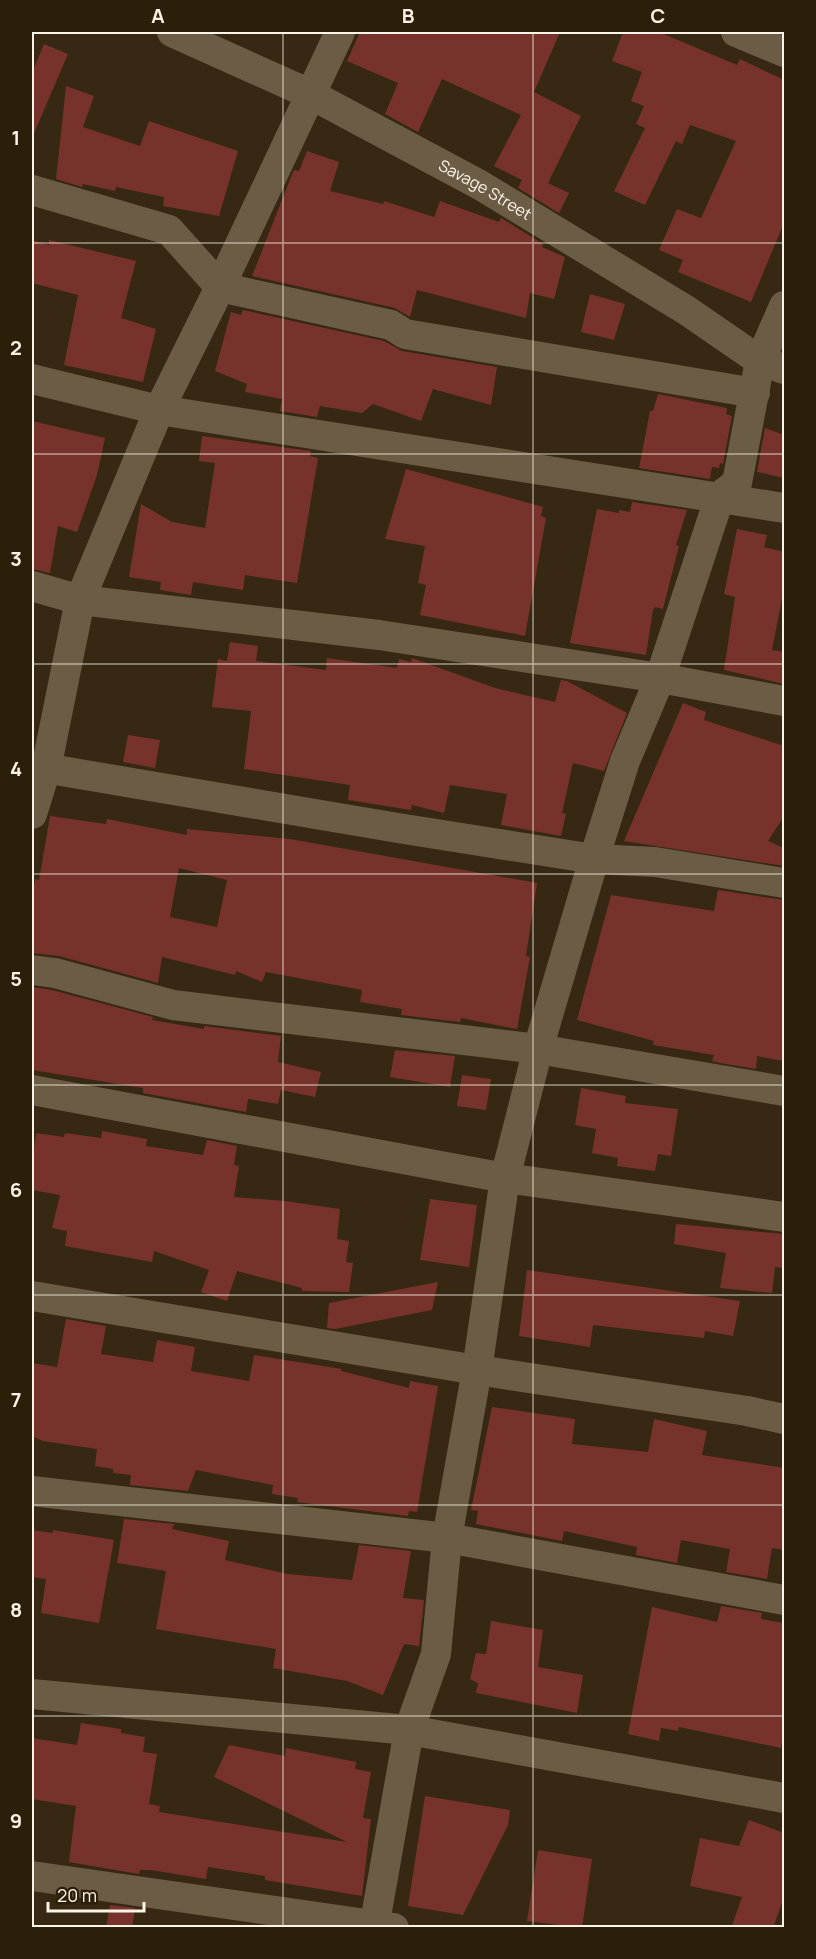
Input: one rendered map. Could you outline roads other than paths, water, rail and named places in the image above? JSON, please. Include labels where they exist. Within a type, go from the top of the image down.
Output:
[{"type":"street","name":"Savage Street","points":[[172,32],[310,94],[480,185],[772,365]]},
{"type":"street","points":[[32,814],[39,767],[80,600],[159,410],[220,287],[340,32]]},
{"type":"street","points":[[736,32],[784,52]]},
{"type":"street","points":[[32,190],[169,230],[220,287],[390,325],[405,334],[755,393]]},
{"type":"street","points":[[32,1876],[381,1926],[409,1730],[436,1654],[447,1538],[477,1370],[506,1178],[538,1049],[625,761],[660,678],[720,496],[737,483],[755,393],[772,365],[784,306]]},
{"type":"street","points":[[32,379],[159,410],[720,496],[784,508]]},
{"type":"street","points":[[32,586],[80,600],[379,635],[660,678],[784,701]]},
{"type":"street","points":[[39,767],[594,858],[655,862],[784,883]]},
{"type":"street","points":[[32,969],[55,973],[173,1005],[538,1049],[784,1091]]},
{"type":"street","points":[[32,1090],[506,1178],[784,1218]]},
{"type":"street","points":[[32,1296],[477,1370],[747,1411],[784,1419]]},
{"type":"street","points":[[32,1491],[447,1538],[784,1600]]},
{"type":"street","points":[[32,1694],[409,1730],[784,1798]]}]
